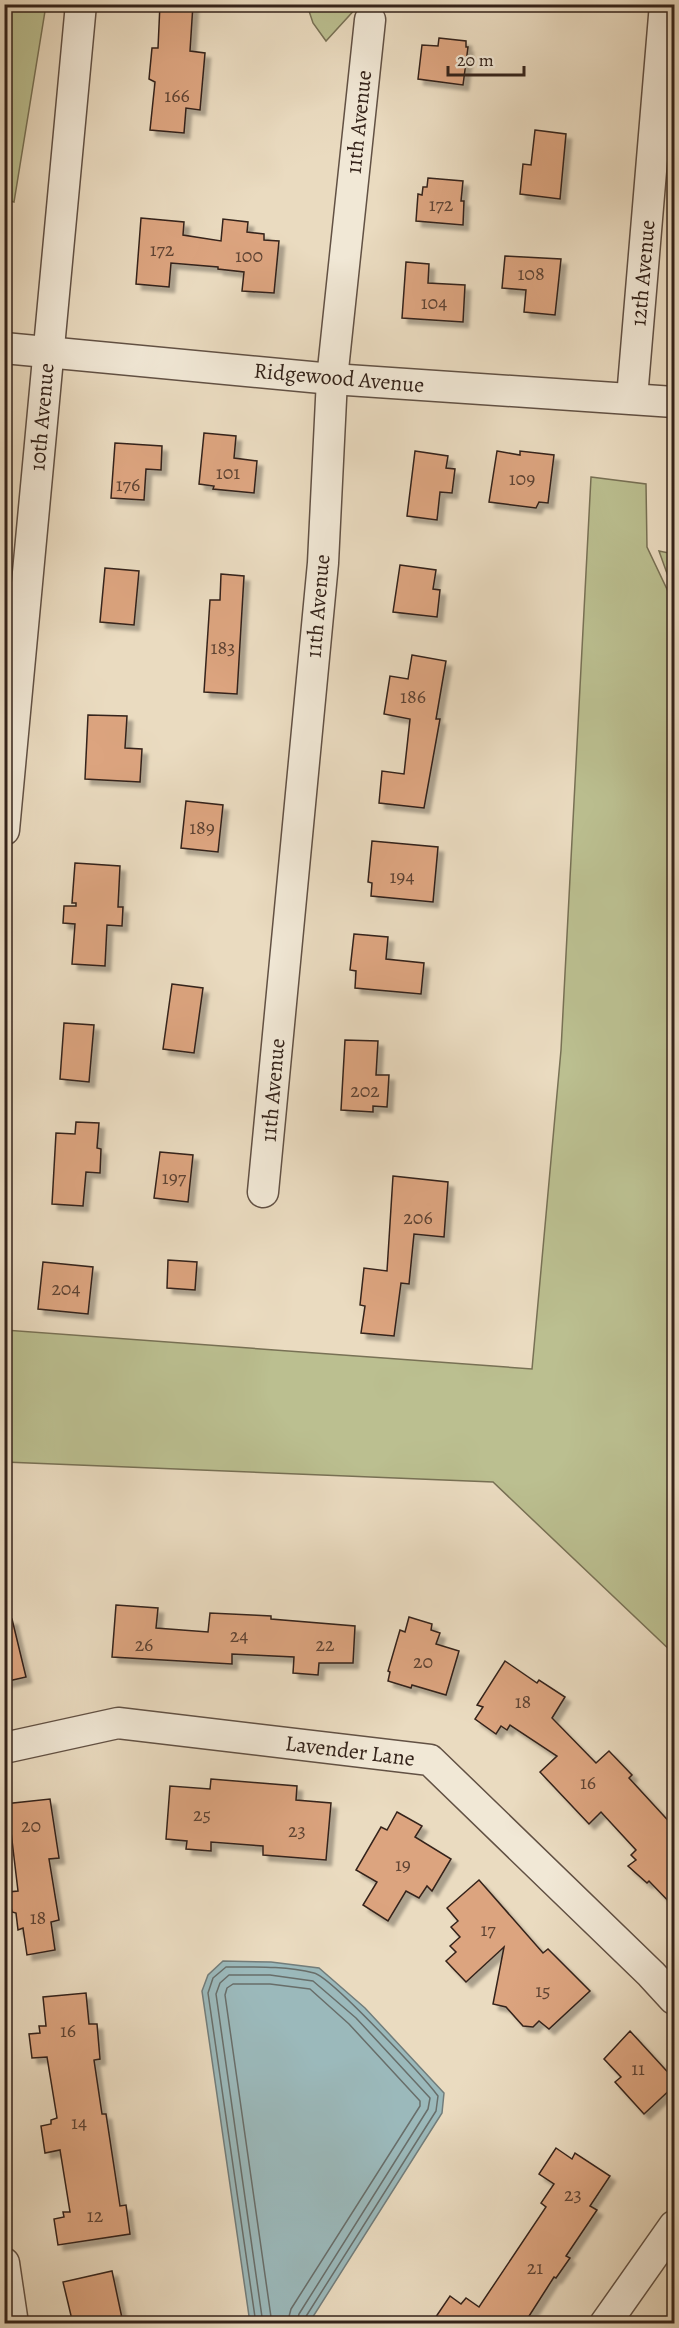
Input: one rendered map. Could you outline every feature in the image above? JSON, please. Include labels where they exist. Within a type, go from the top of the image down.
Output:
[{"type":"street","name":"10th Avenue","points":[[4,830],[81,4]]},
{"type":"street","name":"12th Avenue","points":[[632,398],[665,4]]},
{"type":"street","name":"11th Avenue","points":[[263,1192],[323,563],[332,379],[370,20]]},
{"type":"street","name":"Ridgewood Avenue","points":[[4,348],[48,350],[332,379],[675,402]]},
{"type":"street","name":"Lavender Lane","points":[[4,1748],[118,1723],[430,1760],[675,1999]]},
{"type":"street","points":[[605,2324],[675,2226]]},
{"type":"street","points":[[4,2263],[13,2324]]},
{"type":"green space","points":[[5,4],[46,5],[14,202],[4,199]]},
{"type":"green space","points":[[307,4],[359,5],[326,41],[313,23]]},
{"type":"green space","points":[[591,477],[646,484],[647,547],[674,604],[674,1654],[493,1482],[5,1462],[5,1330],[532,1369],[561,1050]]},
{"type":"green space","points":[[659,551],[674,554],[674,593]]},
{"type":"water","points":[[223,1961],[271,1962],[319,1968],[365,2008],[444,2093],[442,2113],[309,2323],[250,2323],[202,1991],[208,1975]]},
{"type":"building","points":[[160,4],[193,4],[190,51],[205,53],[200,110],[186,108],[184,133],[150,130],[155,82],[149,79],[152,48],[158,48]]},
{"type":"building","points":[[439,38],[466,41],[466,47],[468,47],[463,85],[418,79],[422,45],[438,46]]},
{"type":"building","points":[[535,130],[566,134],[560,199],[520,194],[523,164],[531,165]]},
{"type":"building","points":[[428,178],[463,181],[461,201],[464,201],[463,225],[416,221],[418,194],[422,195],[423,187],[427,187]]},
{"type":"building","points":[[141,218],[184,222],[183,235],[221,241],[223,219],[248,222],[247,232],[264,234],[264,240],[279,241],[274,293],[242,291],[244,272],[171,263],[169,287],[136,284]]},
{"type":"building","points":[[505,256],[561,259],[555,315],[524,312],[526,290],[502,288]]},
{"type":"building","points":[[406,262],[429,264],[428,283],[465,285],[463,322],[402,318]]},
{"type":"building","points":[[204,433],[236,436],[234,458],[257,461],[254,493],[213,489],[214,486],[199,484]]},
{"type":"building","points":[[115,443],[162,446],[161,470],[146,469],[144,500],[111,498]]},
{"type":"building","points":[[415,451],[448,456],[446,468],[455,469],[452,493],[440,492],[437,520],[407,516]]},
{"type":"building","points":[[497,451],[520,455],[520,451],[554,455],[548,503],[539,502],[536,508],[489,502]]},
{"type":"building","points":[[400,565],[436,570],[433,589],[440,590],[437,617],[393,612]]},
{"type":"building","points":[[105,568],[139,571],[134,625],[100,622]]},
{"type":"building","points":[[221,574],[244,576],[237,694],[204,692],[210,600],[220,600]]},
{"type":"building","points":[[412,655],[446,661],[436,719],[440,719],[424,808],[379,803],[382,771],[404,774],[410,719],[384,714],[390,676],[408,679]]},
{"type":"building","points":[[88,715],[127,716],[125,748],[142,749],[140,782],[85,779]]},
{"type":"building","points":[[186,801],[223,805],[218,852],[181,848]]},
{"type":"building","points":[[372,841],[438,847],[433,902],[371,896],[372,883],[368,882]]},
{"type":"building","points":[[75,863],[120,866],[118,907],[123,907],[122,926],[107,925],[105,966],[72,964],[75,924],[63,923],[64,906],[76,906],[76,903],[72,903]]},
{"type":"building","points":[[354,934],[388,937],[386,959],[424,963],[421,994],[355,988],[356,971],[350,970]]},
{"type":"building","points":[[172,984],[203,988],[194,1053],[163,1049]]},
{"type":"building","points":[[64,1023],[94,1025],[89,1082],[60,1079]]},
{"type":"building","points":[[345,1040],[378,1041],[376,1075],[389,1075],[387,1107],[373,1106],[373,1112],[341,1110]]},
{"type":"building","points":[[76,1122],[99,1123],[97,1148],[101,1149],[100,1173],[86,1172],[83,1206],[52,1204],[56,1133],[75,1134]]},
{"type":"building","points":[[160,1152],[193,1155],[188,1202],[154,1198]]},
{"type":"building","points":[[393,1176],[448,1182],[444,1237],[414,1234],[409,1284],[401,1283],[394,1336],[361,1333],[365,1306],[360,1305],[364,1268],[387,1271]]},
{"type":"building","points":[[168,1260],[197,1262],[195,1290],[167,1288]]},
{"type":"building","points":[[43,1262],[93,1267],[88,1314],[38,1309]]},
{"type":"building","points":[[116,1605],[158,1608],[156,1628],[208,1632],[210,1613],[271,1616],[271,1619],[355,1626],[353,1663],[319,1663],[318,1675],[293,1673],[294,1657],[232,1654],[232,1664],[112,1657]]},
{"type":"building","points":[[409,1617],[432,1624],[431,1630],[440,1633],[436,1644],[459,1651],[446,1695],[388,1681],[390,1672],[388,1671],[400,1630],[405,1632]]},
{"type":"building","points":[[12,1619],[26,1677],[4,1682],[4,1620]]},
{"type":"building","points":[[505,1661],[537,1683],[539,1680],[565,1697],[552,1718],[596,1763],[609,1751],[632,1775],[629,1778],[675,1828],[675,1908],[649,1881],[647,1883],[628,1866],[636,1860],[631,1855],[636,1850],[601,1812],[589,1824],[540,1772],[557,1756],[510,1725],[507,1730],[501,1726],[496,1734],[475,1719],[483,1707],[477,1705]]},
{"type":"building","points":[[211,1779],[297,1786],[296,1800],[331,1803],[326,1860],[263,1855],[263,1846],[211,1842],[211,1851],[186,1849],[187,1841],[166,1839],[170,1786],[210,1789]]},
{"type":"building","points":[[50,1799],[59,1858],[49,1859],[59,1920],[51,1922],[55,1950],[27,1955],[23,1928],[18,1930],[16,1913],[12,1912],[8,1892],[18,1891],[11,1832],[4,1832],[4,1804]]},
{"type":"building","points":[[397,1812],[422,1826],[415,1837],[451,1859],[432,1891],[427,1886],[419,1898],[406,1891],[388,1921],[363,1905],[377,1882],[356,1870],[381,1827],[387,1830]]},
{"type":"building","points":[[479,1880],[543,1953],[548,1949],[590,1991],[549,2029],[539,2021],[533,2027],[523,2026],[506,2007],[493,2004],[504,1947],[466,1982],[446,1961],[456,1952],[450,1946],[460,1937],[451,1927],[458,1921],[447,1908]]},
{"type":"building","points":[[86,1993],[89,2024],[97,2024],[100,2059],[94,2060],[102,2114],[106,2114],[120,2206],[126,2205],[130,2234],[58,2245],[54,2219],[64,2217],[63,2212],[70,2212],[60,2150],[45,2153],[41,2126],[51,2124],[51,2120],[57,2118],[47,2057],[32,2058],[29,2034],[40,2033],[39,2026],[46,2026],[43,1997]]},
{"type":"building","points":[[630,2031],[675,2080],[675,2085],[644,2114],[615,2082],[621,2077],[604,2059]]},
{"type":"building","points":[[556,2148],[572,2159],[575,2153],[610,2176],[590,2206],[597,2210],[566,2256],[570,2258],[556,2278],[554,2277],[524,2324],[431,2324],[450,2296],[461,2304],[466,2298],[479,2307],[546,2207],[541,2203],[554,2184],[539,2174]]},
{"type":"building","points":[[112,2271],[122,2318],[110,2321],[111,2324],[73,2324],[63,2282]]}]
